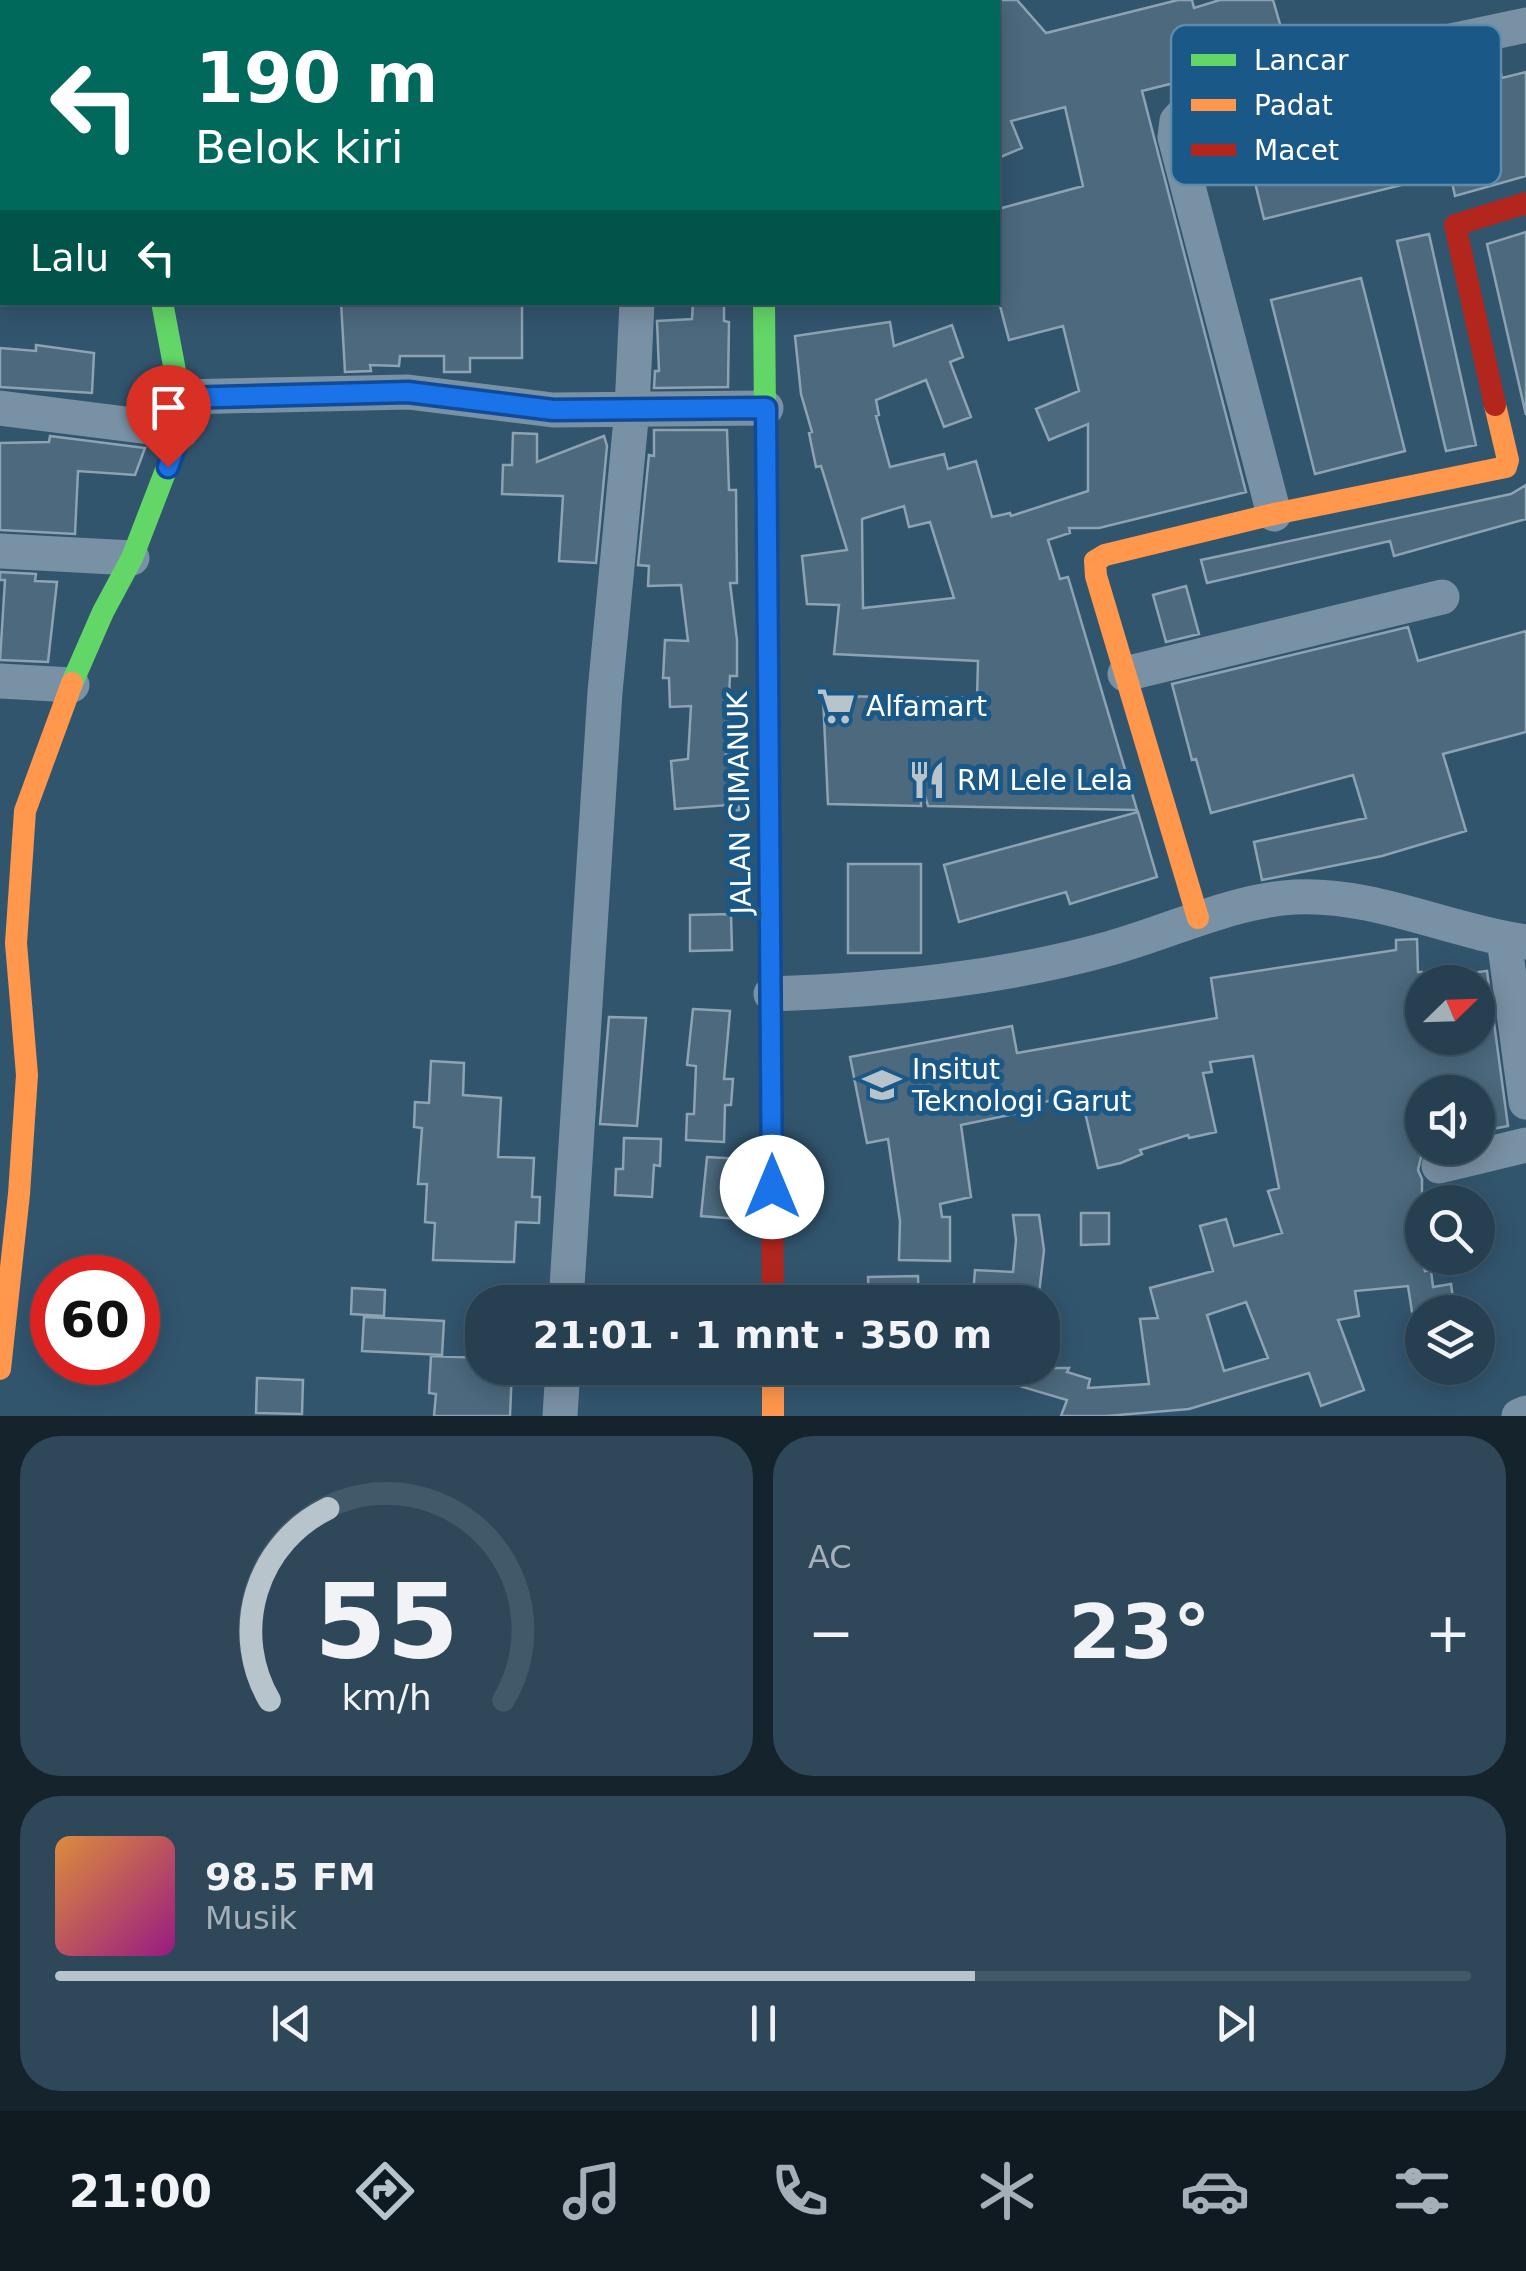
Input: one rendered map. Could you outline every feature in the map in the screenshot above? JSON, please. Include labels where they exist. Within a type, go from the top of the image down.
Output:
[{"type":"street","points":[[1501,30],[1526,25]]},
{"type":"street","points":[[1188,185],[1274,514]]},
{"type":"street","points":[[1198,918],[1096,576],[1096,561],[1104,555],[1274,514],[1506,467],[1508,460],[1455,226],[1526,203]]},
{"type":"street","points":[[0,1369],[14,1074],[8,942],[12,810],[132,558],[180,414],[162,305]]},
{"type":"street","points":[[567,1285],[605,692],[632,409],[637,305]]},
{"type":"street","name":"JALAN CIMANUK","points":[[764,305],[773,1285]]},
{"type":"street","points":[[0,408],[180,414],[408,392],[553,410],[766,408]]},
{"type":"street","points":[[0,550],[132,558]]},
{"type":"street","points":[[1126,674],[1442,597]]},
{"type":"street","points":[[0,682],[72,684]]},
{"type":"street","points":[[771,994],[883,990],[980,976],[1111,948],[1198,918],[1291,897],[1368,902],[1515,941],[1526,1102]]},
{"type":"street","points":[[1439,1166],[1526,1145]]},
{"type":"street","points":[[560,1416],[562,1385]]},
{"type":"street","points":[[773,1385],[773,1416]]},
{"type":"street","points":[[1519,1416],[1526,1413]]},
{"type":"building","points":[[1000,0],[1017,0],[1046,33],[1178,0],[1192,0],[1194,8],[1220,0],[1273,0],[1280,25],[1171,25],[1171,84],[1142,91],[1246,492],[1099,528],[1069,528],[1070,533],[1048,540],[1060,579],[1068,577],[1137,810],[928,806],[924,792],[921,806],[828,804],[823,696],[977,698],[978,661],[834,654],[839,605],[807,604],[802,556],[847,550],[821,466],[816,467],[809,433],[812,432],[801,394],[795,336],[890,322],[894,346],[952,325],[963,357],[950,362],[971,417],[944,427],[926,380],[876,400],[876,416],[890,467],[944,454],[948,469],[976,461],[992,517],[1010,513],[1011,516],[1088,491],[1088,424],[1049,440],[1036,409],[1079,391],[1063,326],[1009,340],[1000,305],[1000,208],[1083,186],[1065,107],[1011,121],[1022,148],[1000,157]],"holes":[[[904,506],[909,527],[930,522],[954,598],[863,608],[862,519]]]},
{"type":"building","points":[[1526,72],[1526,176],[1501,183],[1501,73],[1502,78]]},
{"type":"building","points":[[1256,185],[1401,185],[1264,219]]},
{"type":"building","points":[[1453,185],[1494,185],[1455,196]]},
{"type":"building","points":[[1526,232],[1526,415],[1487,244]]},
{"type":"building","points":[[1429,234],[1476,445],[1446,451],[1397,241]]},
{"type":"building","points":[[1361,278],[1405,451],[1315,474],[1271,300]]},
{"type":"building","points":[[341,305],[522,305],[522,358],[470,358],[470,372],[444,372],[444,356],[400,356],[399,366],[370,365],[371,371],[345,372]]},
{"type":"building","points":[[693,305],[724,305],[724,321],[729,322],[728,387],[654,388],[655,371],[659,371],[657,321],[692,319]]},
{"type":"building","points":[[36,345],[94,353],[92,393],[0,387],[0,348],[36,351]]},
{"type":"building","points":[[654,430],[727,430],[729,490],[736,490],[737,583],[730,583],[737,676],[730,676],[726,754],[738,754],[739,810],[728,811],[728,805],[675,809],[671,761],[688,759],[691,706],[670,707],[669,678],[663,678],[665,640],[688,641],[681,585],[648,586],[649,566],[638,565],[649,455],[654,456]]},
{"type":"building","points":[[513,433],[537,434],[537,462],[604,436],[607,446],[596,563],[559,561],[563,496],[502,494],[503,465],[512,465]]},
{"type":"building","points":[[50,436],[145,448],[135,475],[78,471],[75,534],[0,530],[0,443],[49,442]]},
{"type":"building","points":[[1526,485],[1526,519],[1394,556],[1390,541],[1207,583],[1201,560],[1511,494]]},
{"type":"building","points":[[0,572],[36,574],[35,581],[57,582],[48,662],[0,660],[5,580],[0,580]]},
{"type":"building","points":[[1186,586],[1199,634],[1166,642],[1153,595]]},
{"type":"building","points":[[1408,627],[1418,661],[1526,631],[1526,732],[1443,754],[1466,831],[1382,856],[1262,880],[1254,842],[1366,818],[1353,775],[1211,813],[1172,684]]},
{"type":"building","points":[[1138,812],[1157,877],[1070,904],[1066,892],[959,922],[944,865]]},
{"type":"building","points":[[848,864],[921,864],[921,953],[848,953]]},
{"type":"building","points":[[731,914],[732,950],[690,951],[690,915]]},
{"type":"building","points":[[1417,939],[1418,965],[1405,965],[1405,1055],[1495,1055],[1495,1030],[1508,1126],[1495,1128],[1495,1075],[1405,1075],[1405,1165],[1419,1165],[1422,1185],[1405,1185],[1405,1275],[1432,1275],[1433,1287],[1451,1284],[1453,1295],[1409,1295],[1408,1286],[1355,1291],[1359,1316],[1338,1320],[1364,1390],[1321,1406],[1309,1373],[1189,1409],[1061,1416],[1067,1400],[1016,1385],[1060,1385],[1060,1368],[1069,1368],[1067,1372],[1090,1379],[1088,1388],[1149,1384],[1140,1319],[1158,1318],[1150,1288],[1213,1271],[1200,1226],[1226,1219],[1234,1246],[1282,1233],[1268,1191],[1279,1188],[1253,1056],[1210,1062],[1212,1072],[1203,1073],[1216,1132],[1189,1138],[1188,1135],[1140,1150],[1142,1154],[1121,1163],[1098,1168],[1081,1095],[1027,1105],[1029,1111],[961,1125],[971,1197],[940,1204],[942,1217],[950,1217],[950,1261],[899,1260],[900,1221],[888,1139],[867,1143],[850,1057],[1012,1026],[1017,1053],[1217,1018],[1211,978],[1396,950],[1396,940]],"holes":[[[1246,1302],[1268,1358],[1224,1371],[1207,1315]]]},
{"type":"building","points":[[693,1009],[730,1011],[724,1079],[733,1079],[731,1105],[725,1105],[724,1142],[686,1140],[687,1114],[694,1114],[696,1066],[687,1065]]},
{"type":"building","points":[[609,1017],[646,1018],[637,1126],[600,1124]]},
{"type":"building","points":[[431,1061],[464,1063],[463,1095],[501,1098],[498,1157],[534,1158],[532,1197],[540,1197],[539,1223],[516,1222],[514,1262],[433,1260],[435,1223],[425,1222],[427,1184],[418,1184],[422,1128],[414,1127],[415,1102],[429,1103]]},
{"type":"building","points":[[624,1138],[661,1139],[660,1166],[654,1165],[652,1197],[615,1195],[616,1169],[623,1169]]},
{"type":"building","points":[[707,1157],[742,1159],[738,1219],[701,1216]]},
{"type":"building","points":[[1081,1213],[1109,1213],[1109,1244],[1081,1245]]},
{"type":"building","points":[[1013,1215],[1039,1215],[1044,1250],[1040,1285],[974,1285],[975,1270],[1013,1272]]},
{"type":"building","points":[[918,1276],[918,1285],[868,1285],[868,1277]]},
{"type":"building","points":[[352,1288],[385,1290],[384,1316],[351,1314]]},
{"type":"building","points":[[364,1317],[444,1321],[442,1355],[362,1351]]},
{"type":"building","points":[[431,1356],[465,1357],[465,1385],[511,1385],[510,1416],[434,1416],[436,1394],[429,1393]]},
{"type":"building","points":[[257,1378],[303,1380],[302,1414],[256,1413]]},
{"type":"traffic: fast","points":[[72,683],[132,558],[181,431],[180,397],[163,305]]},
{"type":"traffic: fast","points":[[764,305],[770,982]]},
{"type":"traffic: slow","points":[[1198,918],[1096,576],[1095,561],[1105,555],[1274,514],[1506,467],[1508,460],[1495,405]]},
{"type":"traffic: slow","points":[[0,1369],[27,1075],[16,943],[25,811],[72,683]]},
{"type":"traffic: slow","points":[[773,1385],[773,1416]]},
{"type":"traffic: jam","points":[[1495,405],[1455,225],[1526,203]]},
{"type":"traffic: jam","points":[[770,982],[773,1285]]},
{"type":"place","name":"Alfamart","points":[[836,706]]},
{"type":"place","name":"RM Lele Lela","points":[[927,780]]},
{"type":"place","name":"Insitut Teknologi Garut","points":[[882,1085]]},
{"type":"route","points":[[168,467],[181,431],[180,398],[408,392],[553,410],[766,408],[772,1187]]}]
